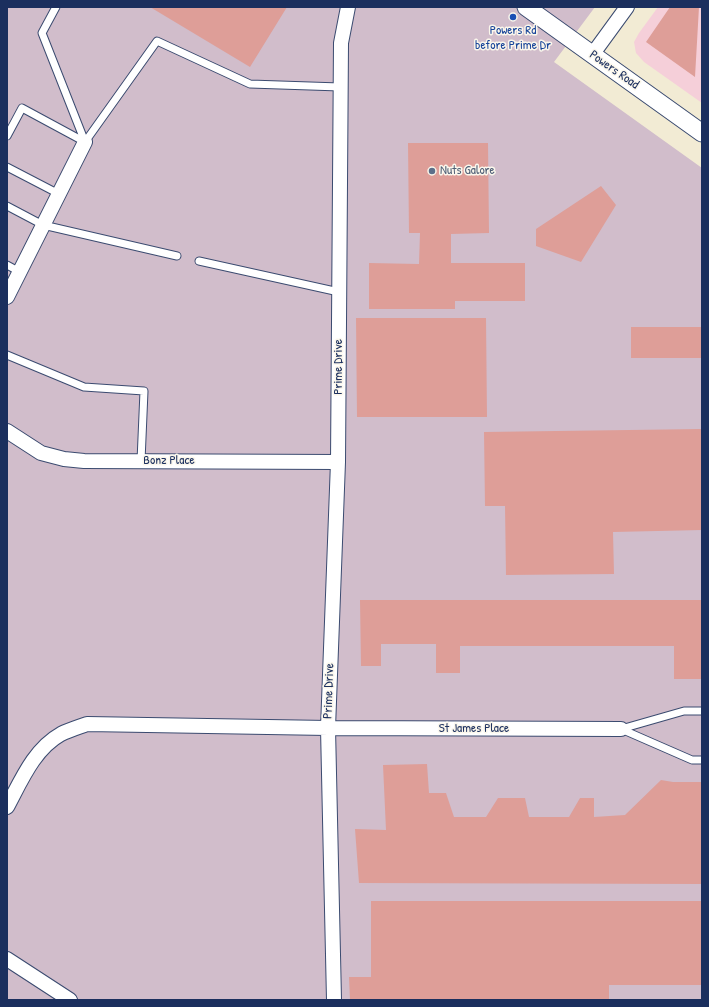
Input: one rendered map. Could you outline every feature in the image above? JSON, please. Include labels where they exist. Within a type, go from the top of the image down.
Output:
[{"type":"street","name":"Prime Drive","points":[[334,1000],[328,728],[338,462],[341,43],[348,7]]},
{"type":"street","name":"Powers Road","points":[[526,7],[702,133]]},
{"type":"street","points":[[592,55],[627,7]]},
{"type":"street","points":[[7,297],[85,142]]},
{"type":"street","name":"Bonz Place","points":[[7,431],[41,453],[64,459],[84,461],[338,462]]},
{"type":"street","name":"Prime Drive","points":[[7,807],[31,762],[45,746],[61,734],[87,724],[328,728]]},
{"type":"street","name":"St James Place","points":[[328,728],[621,729]]},
{"type":"street","points":[[7,959],[70,1000]]},
{"type":"lane","points":[[56,7],[42,34],[85,142]]},
{"type":"lane","points":[[85,142],[158,42],[250,84],[340,87]]},
{"type":"lane","points":[[7,136],[22,108],[85,142]]},
{"type":"lane","points":[[7,167],[59,194]]},
{"type":"lane","points":[[7,206],[43,225],[177,256]]},
{"type":"lane","points":[[199,261],[339,292]]},
{"type":"lane","points":[[7,265],[20,272]]},
{"type":"lane","points":[[7,355],[84,387],[144,391],[141,461]]},
{"type":"lane","points":[[621,729],[684,711],[702,711]]},
{"type":"lane","points":[[621,729],[692,760],[702,760]]},
{"type":"shaded area","points":[[7,7],[595,7],[554,62],[702,168],[702,1000],[7,1000]]},
{"type":"shaded area","points":[[658,7],[702,7],[702,103],[644,62],[636,53],[634,42]]},
{"type":"building","points":[[150,7],[287,7],[250,67]]},
{"type":"building","points":[[670,7],[699,7],[695,77],[646,42]]},
{"type":"building","points":[[408,143],[488,143],[489,233],[451,234],[451,263],[525,263],[525,301],[455,301],[455,309],[369,309],[369,263],[419,264],[420,233],[409,233]]},
{"type":"building","points":[[601,186],[616,205],[581,262],[536,246],[536,229]]},
{"type":"building","points":[[356,318],[486,318],[487,417],[357,417]]},
{"type":"building","points":[[631,327],[702,327],[702,358],[631,358]]},
{"type":"building","points":[[702,429],[702,530],[613,532],[614,574],[506,575],[505,506],[485,506],[484,432]]},
{"type":"building","points":[[360,600],[702,600],[702,679],[674,679],[674,646],[460,646],[460,673],[436,673],[436,644],[381,644],[381,666],[361,666]]},
{"type":"building","points":[[427,764],[429,793],[446,793],[454,817],[486,817],[498,798],[525,798],[529,817],[569,817],[580,798],[594,798],[594,817],[625,815],[661,780],[673,782],[702,782],[702,884],[359,883],[355,829],[386,830],[383,765]]},
{"type":"building","points":[[371,901],[702,901],[702,985],[609,985],[609,1000],[350,1000],[349,977],[371,977]]},
{"type":"place","name":"Powers Rd before Prime Dr","points":[[513,17]]},
{"type":"place","name":"Nuts Galore","points":[[432,171]]}]
